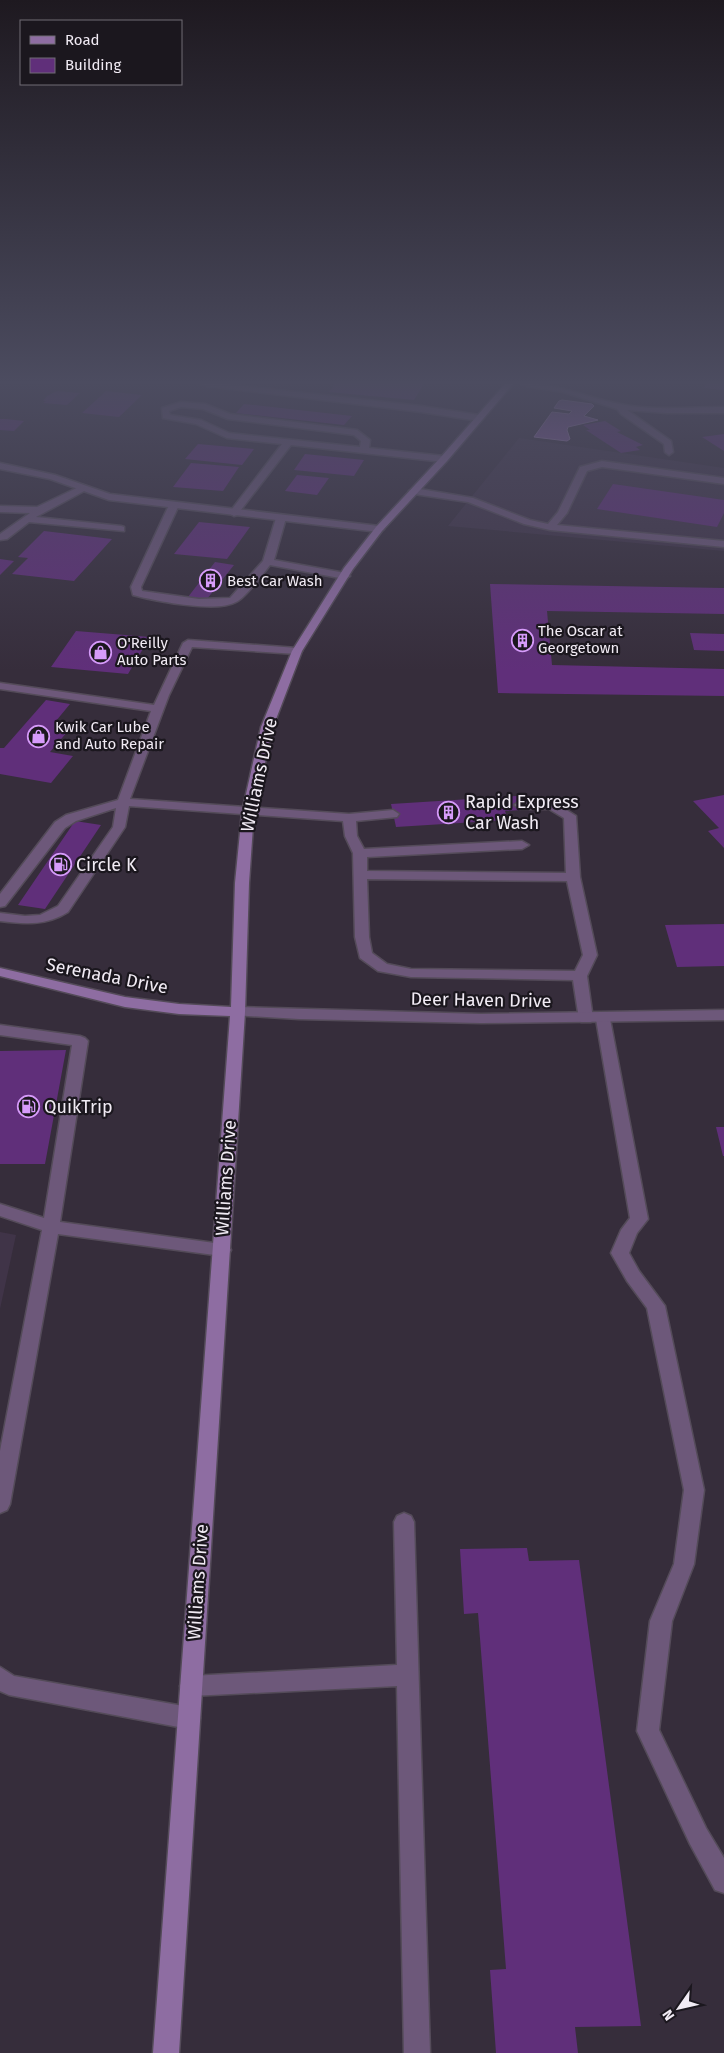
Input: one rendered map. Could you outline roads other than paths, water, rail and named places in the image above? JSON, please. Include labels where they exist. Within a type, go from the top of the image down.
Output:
[{"type":"main road","name":"Williams Drive","points":[[166,2053],[238,1012],[242,882],[248,812],[267,727],[297,651],[345,576],[379,529],[424,480]]},
{"type":"main road","name":"Serenada Drive","points":[[0,972],[125,1002],[179,1009],[238,1012]]},
{"type":"street","points":[[60,480],[109,497],[379,529]]},
{"type":"street","points":[[234,512],[259,480]]},
{"type":"street","points":[[550,527],[562,512],[578,480]]},
{"type":"street","points":[[0,537],[4,537],[38,510],[83,488]]},
{"type":"street","points":[[414,491],[470,500],[527,522],[550,527],[724,544]]},
{"type":"street","points":[[174,505],[136,586],[137,593],[204,603],[233,600],[268,562],[281,518]]},
{"type":"street","points":[[0,509],[38,510]]},
{"type":"street","points":[[27,518],[121,529]]},
{"type":"street","points":[[268,562],[345,576]]},
{"type":"street","points":[[0,917],[36,921],[54,916],[63,909],[119,827],[123,802],[158,709],[188,643],[297,651]]},
{"type":"street","points":[[0,686],[158,709]]},
{"type":"street","points":[[0,903],[60,825],[71,818],[123,802],[349,818],[393,814]]},
{"type":"street","points":[[520,804],[552,805],[570,816],[574,877],[590,955],[580,976],[594,1019],[639,1219],[630,1230],[620,1253],[633,1276],[656,1306],[694,1490],[684,1564],[661,1621],[648,1731],[698,1836],[724,1881]]},
{"type":"street","points":[[349,818],[351,836],[360,853],[365,955],[383,968],[411,973],[580,976]]},
{"type":"street","points":[[360,853],[522,845]]},
{"type":"street","points":[[360,875],[574,877]]},
{"type":"street","name":"Deer Haven Drive","points":[[238,1012],[476,1019],[594,1019],[724,1015]]},
{"type":"street","points":[[0,1030],[80,1041],[51,1227],[0,1504]]},
{"type":"street","points":[[0,1210],[51,1227],[222,1250]]},
{"type":"street","points":[[404,1522],[417,2053]]},
{"type":"street","points":[[191,1686],[407,1675]]},
{"type":"street","points":[[0,1677],[9,1685],[189,1718]]},
{"type":"place","name":"Best Car Wash","points":[[211,581]]},
{"type":"place","name":"The Oscar at Georgetown","points":[[522,640]]},
{"type":"place","name":"O'Reilly Auto Parts","points":[[101,652]]},
{"type":"place","name":"Kwik Car Lube and Auto Repair","points":[[39,736]]},
{"type":"place","name":"Rapid Express Car Wash","points":[[449,812]]},
{"type":"place","name":"Circle K","points":[[60,865]]},
{"type":"place","name":"QuikTrip","points":[[28,1107]]}]
